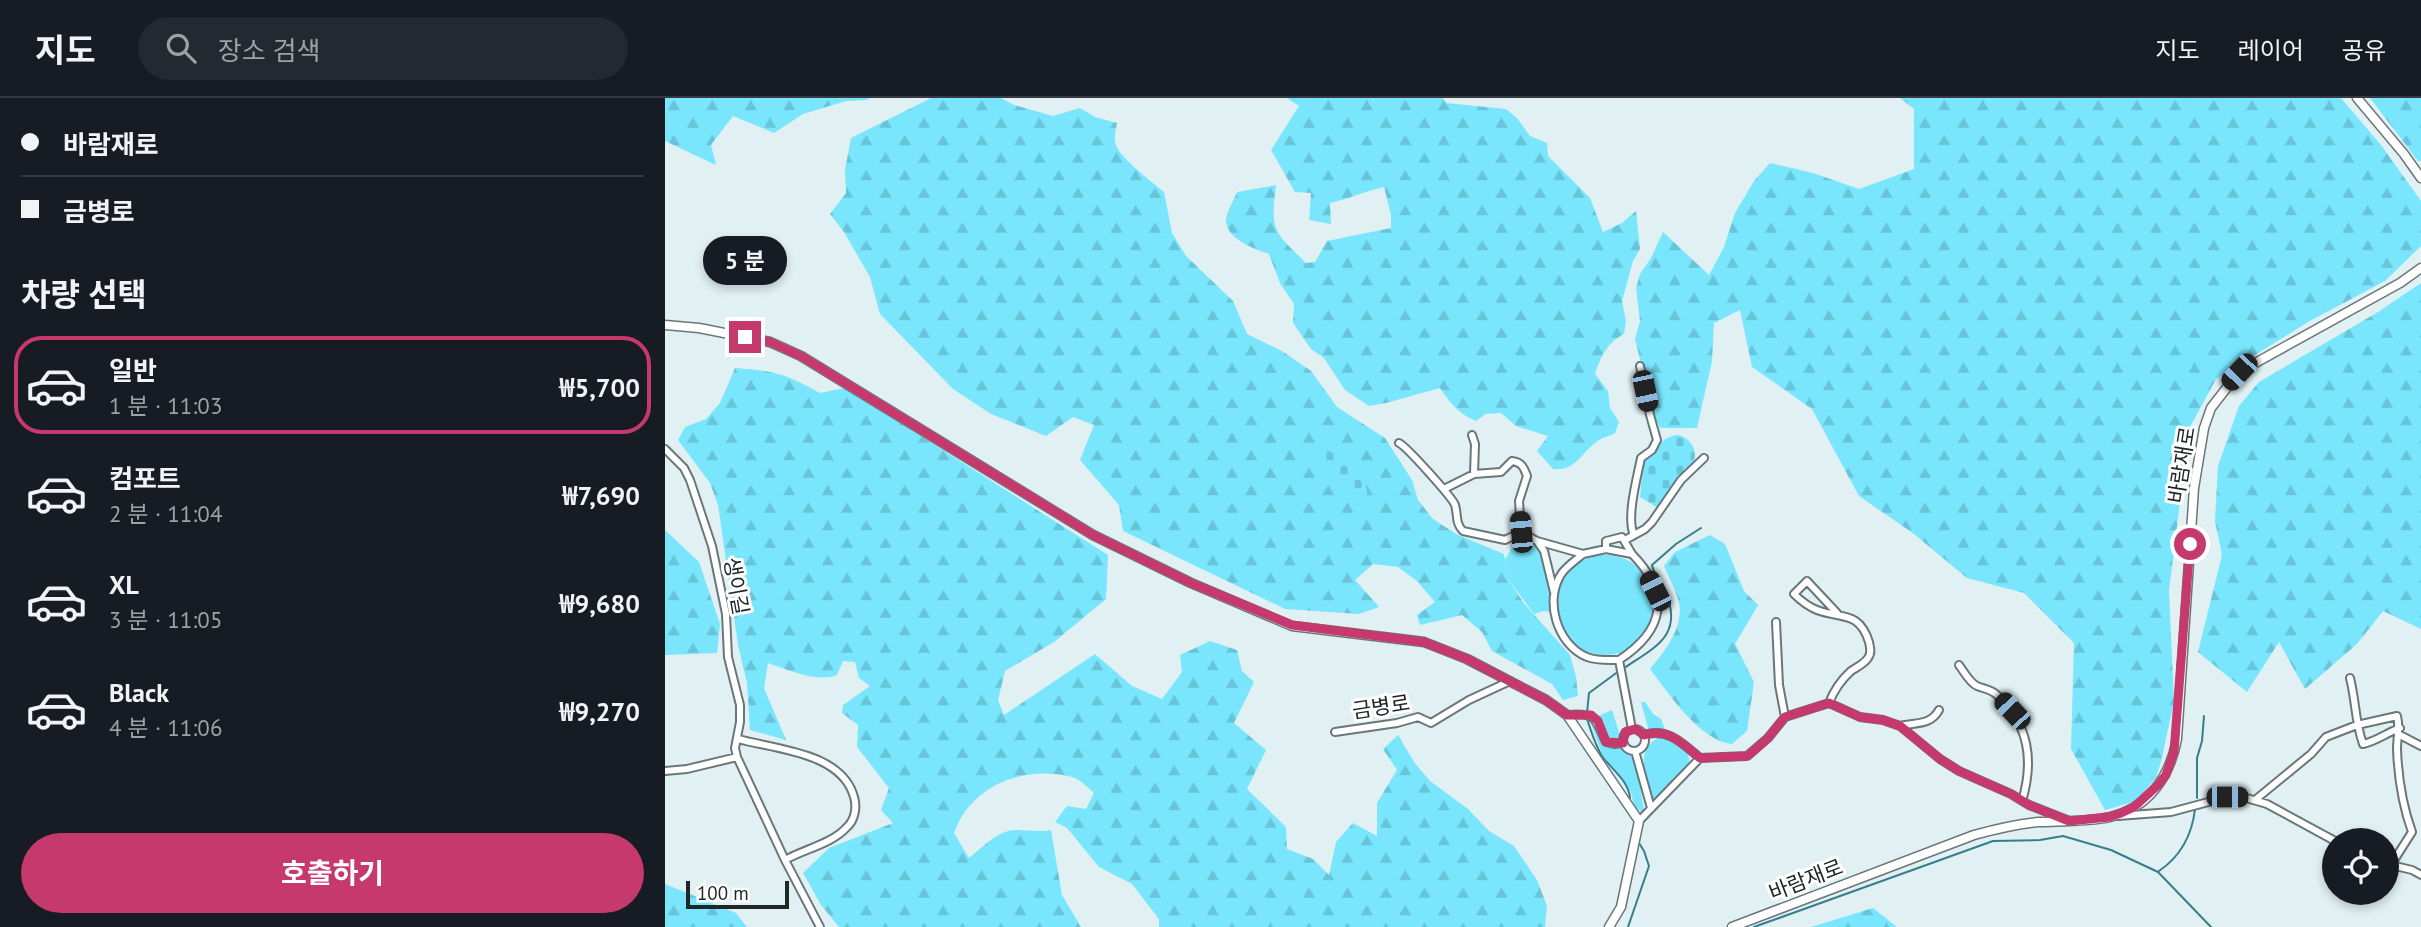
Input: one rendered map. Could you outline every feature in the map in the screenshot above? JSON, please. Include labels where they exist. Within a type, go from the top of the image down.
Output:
[{"type":"street","points":[[2357,98],[2421,178]]},
{"type":"street","name":"바람재로","points":[[1732,927],[1974,835],[2008,826],[2109,817],[2134,807],[2146,798],[2166,775],[2174,752],[2194,488],[2203,428],[2211,408],[2239,372],[2400,283],[2421,268]]},
{"type":"street","points":[[665,325],[699,328],[770,342],[801,356],[1093,535],[1191,583],[1292,625],[1424,642],[1467,659],[1510,681],[1546,700],[1567,715],[1637,824]]},
{"type":"street","points":[[1634,535],[1630,528],[1641,458],[1652,450],[1657,440],[1640,366]]},
{"type":"street","points":[[1472,435],[1475,444],[1474,474]]},
{"type":"street","points":[[1399,443],[1406,446],[1427,473],[1444,489],[1454,504],[1457,522],[1463,531],[1505,540],[1521,532]]},
{"type":"street","name":"생이길","points":[[665,449],[684,468],[690,480],[712,546],[726,614],[728,657],[740,705],[735,748],[737,757],[820,927]]},
{"type":"street","points":[[1625,540],[1652,522],[1681,481],[1704,458]]},
{"type":"street","points":[[1444,489],[1474,474],[1501,472],[1512,461],[1518,461],[1527,476],[1518,500],[1521,532]]},
{"type":"street","points":[[1521,532],[1537,541],[1583,554],[1606,549],[1632,554]]},
{"type":"street","points":[[1583,554],[1563,572],[1554,592],[1552,606],[1557,623],[1573,647],[1588,657],[1620,662],[1655,626],[1655,591],[1643,567],[1622,537],[1606,541],[1606,549]]},
{"type":"street","points":[[1537,541],[1544,551],[1554,592]]},
{"type":"street","points":[[1829,703],[1835,689],[1846,676],[1868,659],[1868,640],[1859,623],[1852,618],[1821,611],[1807,605],[1794,594],[1807,581],[1837,613]]},
{"type":"street","points":[[1776,622],[1779,685],[1785,717]]},
{"type":"street","points":[[1620,662],[1632,729]]},
{"type":"street","points":[[1959,665],[1974,685],[1995,693],[2012,711],[2026,737],[2030,765],[2022,801]]},
{"type":"street","points":[[2350,678],[2357,703],[2357,725],[2363,744],[2377,741],[2386,733],[2399,731],[2421,746]]},
{"type":"street","name":"금병로","points":[[1335,732],[1397,723],[1418,717],[1434,720],[1510,681]]},
{"type":"street","points":[[1644,735],[1672,735],[1700,758],[1748,756],[1768,738],[1785,717],[1829,703],[1860,717],[1883,720],[1900,726],[1959,771],[2069,821]]},
{"type":"street","points":[[1900,726],[1924,723],[1935,717],[1939,710]]},
{"type":"street","points":[[1567,715],[1587,715],[1598,721],[1606,742],[1623,743]]},
{"type":"street","points":[[2255,800],[2311,754],[2326,737],[2357,725],[2397,716],[2397,751],[2404,802],[2412,832],[2399,850]]},
{"type":"street","points":[[1635,751],[1626,748],[1623,743],[1625,732],[1639,730],[1644,735]]},
{"type":"street","points":[[1635,751],[1643,745],[1644,735]]},
{"type":"street","points":[[738,739],[802,753],[837,772],[854,794],[856,807],[847,828],[785,860]]},
{"type":"street","points":[[1635,751],[1651,808]]},
{"type":"street","points":[[665,771],[687,769],[737,757]]},
{"type":"street","points":[[1609,927],[1621,907],[1637,824],[1700,758]]},
{"type":"street","points":[[2109,817],[2171,812],[2227,797],[2255,800],[2322,834]]},
{"type":"street","points":[[2399,867],[2421,875]]},
{"type":"green space","points":[[665,98],[870,98],[846,101],[803,114],[774,133],[733,116],[711,145],[716,165],[665,141]]},
{"type":"green space","points":[[931,98],[1001,98],[1014,105],[1053,116],[1080,108],[1095,117],[1117,123],[1115,139],[1119,151],[1164,192],[1172,233],[1186,256],[1233,301],[1247,334],[1282,351],[1311,371],[1337,407],[1385,438],[1412,480],[1418,500],[1433,519],[1456,534],[1504,554],[1508,579],[1523,602],[1570,655],[1578,696],[1563,700],[1552,684],[1492,651],[1482,632],[1462,615],[1420,625],[1417,615],[1435,602],[1417,581],[1398,567],[1373,564],[1355,580],[1379,607],[1359,614],[1285,609],[1123,531],[1119,505],[1080,460],[1094,425],[1073,417],[1046,436],[991,414],[953,389],[880,314],[870,277],[844,232],[830,214],[846,193],[845,169],[851,138]]},
{"type":"green space","points":[[1287,98],[1443,98],[1446,103],[1506,109],[1517,118],[1530,136],[1547,143],[1548,156],[1590,198],[1603,232],[1622,223],[1636,211],[1640,249],[1633,261],[1622,301],[1626,321],[1624,334],[1605,351],[1595,374],[1608,391],[1610,408],[1619,422],[1615,433],[1599,440],[1573,464],[1553,469],[1537,451],[1548,436],[1516,426],[1501,413],[1485,414],[1476,421],[1455,408],[1440,388],[1369,406],[1345,390],[1324,358],[1311,349],[1293,323],[1294,304],[1280,283],[1269,254],[1235,238],[1227,226],[1226,219],[1237,192],[1276,185],[1274,222],[1277,230],[1306,263],[1315,262],[1327,241],[1391,228],[1391,215],[1384,187],[1330,203],[1331,224],[1309,220],[1311,193],[1295,192],[1271,150],[1299,106]]},
{"type":"green space","points":[[1900,98],[2341,98],[2381,145],[2421,201],[2421,246],[2385,281],[2308,322],[2216,379],[2189,429],[2169,591],[2174,701],[2156,778],[2136,801],[2105,810],[2071,749],[2074,643],[2024,593],[1967,578],[1914,534],[1859,496],[1812,409],[1752,367],[1740,310],[1714,323],[1712,361],[1697,428],[1660,428],[1654,416],[1635,339],[1640,321],[1636,288],[1640,274],[1663,232],[1709,275],[1724,247],[1735,213],[1754,181],[1770,163],[1813,173],[1859,189],[1914,169],[1914,109]]},
{"type":"green space","points":[[2370,98],[2421,98],[2421,161],[2418,161]]},
{"type":"green space","points":[[2421,283],[2421,629],[2383,611],[2357,644],[2305,689],[2279,642],[2247,692],[2198,652],[2222,555],[2215,521],[2218,466],[2239,406],[2259,382],[2378,312]]},
{"type":"green space","points":[[735,368],[779,374],[820,393],[845,388],[1108,555],[1106,599],[1054,642],[1005,671],[998,700],[1004,715],[1095,654],[1132,686],[1162,699],[1182,672],[1180,655],[1210,641],[1237,650],[1242,671],[1254,682],[1234,723],[1266,750],[1247,789],[1286,827],[1287,849],[1313,859],[1329,875],[1336,842],[1353,823],[1377,836],[1377,803],[1397,770],[1383,749],[1398,735],[1414,762],[1430,781],[1468,809],[1489,831],[1514,846],[1537,880],[1547,906],[1545,927],[1159,927],[1159,919],[1132,884],[1099,867],[1067,828],[1055,822],[1067,806],[1086,809],[1094,793],[1072,777],[1036,774],[1001,782],[986,791],[962,816],[954,833],[969,858],[1004,833],[1017,830],[1051,830],[1062,895],[1081,927],[839,927],[821,905],[803,873],[829,848],[893,823],[881,810],[889,788],[857,747],[858,725],[842,713],[843,705],[870,686],[859,678],[855,662],[843,661],[837,675],[829,677],[803,675],[768,663],[764,688],[786,740],[750,730],[747,683],[738,645],[718,505],[710,483],[678,440],[685,427],[706,419],[720,403]]},
{"type":"green space","points":[[1678,435],[1692,445],[1695,459],[1686,475],[1658,508],[1640,497],[1644,460],[1662,441]]},
{"type":"green space","points":[[1329,451],[1342,458],[1360,474],[1367,495],[1354,496],[1345,483],[1321,467],[1322,457]]},
{"type":"green space","points":[[665,530],[699,562],[720,624],[717,653],[665,655]]},
{"type":"green space","points":[[1519,535],[1529,540],[1542,557],[1548,579],[1551,612],[1534,614],[1508,579],[1505,560]]},
{"type":"green space","points":[[1710,535],[1725,544],[1744,591],[1758,605],[1735,644],[1754,682],[1747,731],[1732,744],[1708,735],[1697,726],[1650,669],[1672,639],[1679,621],[1679,603],[1664,566],[1675,552]]},
{"type":"green space","points":[[1605,555],[1624,559],[1640,570],[1651,586],[1655,605],[1651,624],[1640,640],[1624,651],[1605,655],[1586,651],[1570,640],[1559,624],[1555,605],[1559,586],[1570,570],[1586,559]]},
{"type":"green space","points":[[1641,702],[1645,702],[1653,714],[1661,719],[1665,730],[1648,728]]},
{"type":"green space","points":[[1612,710],[1620,735],[1614,741],[1608,740],[1598,716]]},
{"type":"green space","points":[[1589,718],[1594,720],[1602,739],[1625,751],[1636,761],[1644,810],[1642,812],[1634,807],[1631,792],[1602,754]]},
{"type":"green space","points":[[1659,737],[1680,744],[1687,753],[1689,763],[1655,800],[1651,798],[1644,757],[1651,743]]},
{"type":"green space","points":[[665,884],[736,913],[747,927],[665,927]]},
{"type":"green space","points":[[1873,908],[1897,927],[1811,927]]},
{"type":"waterway","points":[[1624,668],[1656,646],[1669,629],[1670,605],[1652,565],[1676,544],[1701,528]]},
{"type":"waterway","points":[[1587,713],[1589,693],[1619,671]]},
{"type":"waterway","points":[[2197,798],[2197,758],[2202,741],[2204,716]]},
{"type":"waterway","points":[[1587,719],[1600,752],[1623,781],[1630,798]]},
{"type":"waterway","points":[[2159,871],[2184,845],[2195,809]]},
{"type":"waterway","points":[[1754,927],[1993,841],[2040,840],[2063,836],[2111,850],[2158,872],[2211,927]]},
{"type":"waterway","points":[[1628,927],[1649,866],[1639,843]]},
{"type":"route","points":[[745,337],[770,342],[801,356],[1093,535],[1191,583],[1292,625],[1424,642],[1467,659],[1546,700],[1567,715],[1591,715],[1598,721],[1606,742],[1623,743],[1625,732],[1635,729],[1644,735],[1672,735],[1700,758],[1748,756],[1768,738],[1780,720],[1829,703],[1860,717],[1883,720],[1900,726],[1959,771],[2069,821],[2109,817],[2134,807],[2146,798],[2166,775],[2177,739],[2190,544]]}]
